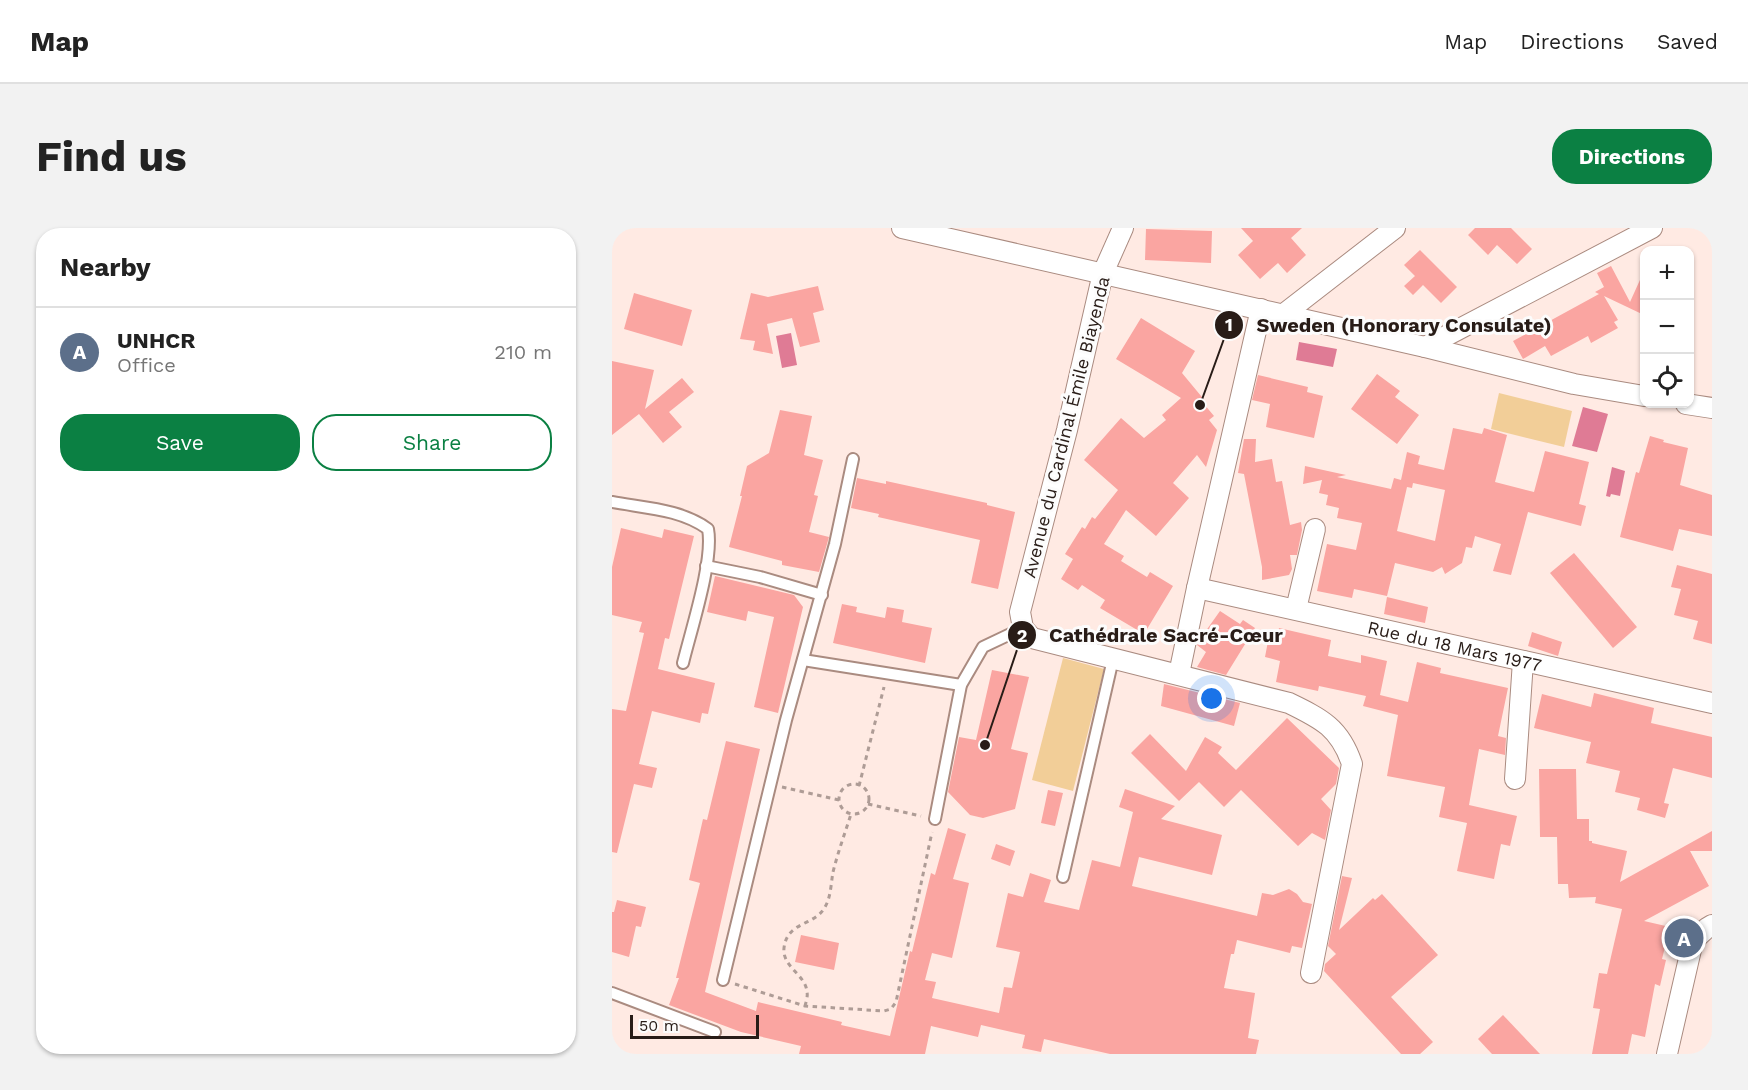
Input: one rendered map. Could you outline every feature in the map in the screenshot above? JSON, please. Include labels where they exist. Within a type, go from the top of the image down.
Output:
[{"type":"street","points":[[902,228],[1284,314],[1574,384],[1640,395]]},
{"type":"street","name":"Avenue du Cardinal Émile Biayenda","points":[[1023,628],[1020,612],[1067,430],[1103,273],[1123,228]]},
{"type":"street","points":[[1284,314],[1395,228]]},
{"type":"street","points":[[1425,347],[1652,228]]},
{"type":"street","points":[[1179,674],[1261,309]]},
{"type":"street","points":[[1694,405],[1712,408]]},
{"type":"street","points":[[1296,609],[1315,529]]},
{"type":"street","name":"Rue du 18 Mars 1977","points":[[1197,588],[1712,703]]},
{"type":"street","points":[[1023,628],[1032,638],[1289,703],[1313,715],[1334,730],[1346,747],[1352,764],[1311,973]]},
{"type":"street","points":[[1515,779],[1523,661]]},
{"type":"street","points":[[1667,1054],[1694,941],[1712,926]]},
{"type":"lane","points":[[723,980],[771,784],[822,595],[853,459]]},
{"type":"lane","points":[[612,502],[683,515],[696,520],[708,529],[710,541],[706,566],[683,663]]},
{"type":"lane","points":[[706,566],[759,577],[822,595]]},
{"type":"lane","points":[[935,819],[961,685],[982,647],[1023,628]]},
{"type":"lane","points":[[1063,877],[1113,659]]},
{"type":"lane","points":[[803,660],[961,685]]},
{"type":"lane","points":[[613,997],[715,1032]]},
{"type":"path","points":[[859,786],[887,673]]},
{"type":"path","points":[[771,784],[839,800]]},
{"type":"path","points":[[859,786],[868,795],[868,804],[859,813],[851,814],[843,809],[839,800],[845,787],[859,786]]},
{"type":"path","points":[[723,980],[806,1006],[884,1011],[891,1009],[896,1002],[935,819],[868,804]]},
{"type":"path","points":[[806,1006],[808,990],[790,966],[784,950],[787,938],[792,931],[798,925],[819,915],[824,908],[838,852],[851,814]]},
{"type":"shaded area","points":[[791,333],[797,365],[782,368],[776,336]]},
{"type":"shaded area","points":[[1299,342],[1337,349],[1333,367],[1296,360]]},
{"type":"shaded area","points":[[1499,393],[1572,411],[1564,447],[1491,429]]},
{"type":"shaded area","points":[[1583,407],[1608,414],[1597,452],[1572,446]]},
{"type":"shaded area","points":[[1612,467],[1625,471],[1620,496],[1611,494],[1610,497],[1606,496]]},
{"type":"shaded area","points":[[1063,658],[1104,669],[1073,791],[1032,780]]},
{"type":"building","points":[[1241,228],[1302,228],[1291,238],[1306,255],[1287,273],[1278,263],[1260,279],[1238,255],[1253,241]]},
{"type":"building","points":[[1475,228],[1511,228],[1532,249],[1517,264],[1497,245],[1488,255],[1468,235]]},
{"type":"building","points":[[1146,229],[1212,231],[1211,263],[1145,260]]},
{"type":"building","points":[[1420,250],[1457,287],[1441,303],[1423,285],[1413,295],[1404,286],[1415,276],[1404,265]]},
{"type":"building","points":[[1611,266],[1630,302],[1640,280],[1640,313],[1604,296],[1618,320],[1614,322],[1618,328],[1591,343],[1588,336],[1551,356],[1545,346],[1523,359],[1513,341],[1599,294],[1595,292],[1604,287],[1597,273]]},
{"type":"building","points":[[818,286],[824,310],[813,313],[820,342],[800,347],[792,318],[767,324],[773,354],[753,350],[755,341],[740,339],[751,293],[768,297]]},
{"type":"building","points":[[634,293],[692,310],[682,346],[624,329]]},
{"type":"building","points":[[1141,318],[1195,351],[1182,373],[1206,402],[1204,404],[1214,416],[1209,420],[1217,430],[1206,467],[1197,455],[1173,483],[1189,498],[1156,536],[1126,510],[1104,544],[1124,556],[1121,561],[1147,577],[1150,572],[1173,586],[1144,634],[1100,608],[1105,600],[1082,585],[1078,590],[1061,579],[1073,559],[1065,554],[1082,527],[1085,529],[1092,517],[1095,519],[1118,490],[1084,460],[1121,418],[1144,438],[1166,420],[1162,415],[1181,398],[1116,359]]},
{"type":"building","points":[[612,361],[654,370],[645,409],[682,378],[694,392],[669,412],[682,427],[663,443],[639,414],[612,435]]},
{"type":"building","points":[[1377,374],[1400,391],[1395,397],[1419,415],[1397,444],[1351,409]]},
{"type":"building","points":[[1258,375],[1308,387],[1307,392],[1323,396],[1314,438],[1266,427],[1270,404],[1252,400]]},
{"type":"building","points":[[780,410],[812,416],[804,455],[823,460],[814,495],[818,496],[809,532],[829,537],[819,572],[782,565],[782,561],[729,547],[747,466],[769,453]]},
{"type":"building","points":[[1453,428],[1482,434],[1484,428],[1507,435],[1495,482],[1534,492],[1545,451],[1589,462],[1579,504],[1586,506],[1581,526],[1528,512],[1511,575],[1493,571],[1501,544],[1475,536],[1472,548],[1466,547],[1462,563],[1445,574],[1442,567],[1433,572],[1395,563],[1387,596],[1354,589],[1352,598],[1317,591],[1327,544],[1356,550],[1362,523],[1337,518],[1339,508],[1326,505],[1328,495],[1319,493],[1322,480],[1303,484],[1305,466],[1346,475],[1337,477],[1391,489],[1394,478],[1401,480],[1407,452],[1420,456],[1418,464],[1444,470]],"holes":[[[1413,483],[1445,490],[1435,541],[1397,531],[1407,487],[1412,488]]]},
{"type":"building","points":[[1650,436],[1664,440],[1663,442],[1688,448],[1680,485],[1712,495],[1712,536],[1679,529],[1673,551],[1620,537],[1636,472],[1639,473]]},
{"type":"building","points":[[1244,439],[1256,439],[1255,462],[1272,459],[1276,482],[1282,481],[1290,525],[1301,522],[1302,530],[1297,555],[1290,555],[1292,569],[1289,575],[1262,580],[1262,567],[1244,474],[1238,473]]},
{"type":"building","points":[[857,478],[886,484],[886,481],[987,503],[987,505],[1015,512],[998,589],[971,583],[980,540],[878,517],[879,514],[851,508]]},
{"type":"building","points":[[621,528],[662,538],[664,529],[694,536],[669,639],[665,638],[658,669],[715,683],[708,714],[702,713],[700,723],[652,711],[639,764],[657,768],[652,788],[634,784],[617,853],[612,852],[612,709],[626,711],[644,633],[639,632],[642,622],[612,615],[612,567]]},
{"type":"building","points":[[1574,553],[1637,627],[1613,648],[1550,573]]},
{"type":"building","points":[[1677,565],[1712,574],[1712,644],[1693,639],[1698,621],[1674,615],[1681,589],[1671,587]]},
{"type":"building","points":[[715,576],[794,595],[803,607],[778,713],[754,707],[774,617],[748,611],[746,621],[707,612]]},
{"type":"building","points":[[1387,597],[1428,607],[1425,623],[1384,614]]},
{"type":"building","points":[[842,604],[857,607],[856,612],[885,618],[887,607],[904,610],[902,622],[932,628],[925,663],[833,643]]},
{"type":"building","points":[[1220,611],[1240,624],[1243,620],[1255,628],[1226,675],[1197,667],[1206,652],[1197,645],[1198,642]]},
{"type":"building","points":[[1279,628],[1331,640],[1328,656],[1361,663],[1361,655],[1387,661],[1380,695],[1408,702],[1417,662],[1441,668],[1440,673],[1508,688],[1498,736],[1506,738],[1505,755],[1479,749],[1469,805],[1517,816],[1510,846],[1501,844],[1494,879],[1457,871],[1467,823],[1439,817],[1445,787],[1387,776],[1398,715],[1363,706],[1366,696],[1319,686],[1318,691],[1276,682],[1280,661],[1265,657],[1269,636],[1276,640]]},
{"type":"building","points":[[1532,632],[1562,642],[1558,656],[1528,646]]},
{"type":"building","points":[[992,670],[1029,677],[1011,749],[1028,753],[1015,809],[983,818],[970,815],[948,792],[959,737],[976,740]]},
{"type":"building","points":[[1164,684],[1240,703],[1234,726],[1161,706]]},
{"type":"building","points":[[1594,693],[1654,708],[1651,723],[1712,737],[1712,778],[1673,768],[1664,803],[1669,804],[1665,818],[1637,810],[1640,798],[1615,792],[1620,771],[1586,763],[1591,742],[1534,728],[1542,694],[1591,707]]},
{"type":"building","points":[[1287,718],[1339,768],[1336,784],[1321,799],[1331,810],[1325,840],[1312,833],[1298,846],[1241,790],[1224,807],[1199,782],[1179,801],[1131,753],[1150,734],[1186,771],[1205,737],[1222,747],[1218,753],[1236,770]]},
{"type":"building","points":[[726,741],[760,749],[705,992],[756,1011],[758,1002],[890,1036],[931,873],[935,875],[948,828],[966,834],[953,879],[969,883],[952,958],[932,953],[925,980],[936,982],[932,998],[999,1013],[1004,987],[1012,988],[1020,952],[996,947],[1008,893],[1023,897],[1030,873],[1051,880],[1044,902],[1079,910],[1092,860],[1120,867],[1133,812],[1119,807],[1125,789],[1175,806],[1161,819],[1222,835],[1212,875],[1139,857],[1132,886],[1257,916],[1262,893],[1273,895],[1289,889],[1303,902],[1312,904],[1302,948],[1292,946],[1290,953],[1237,940],[1234,954],[1231,954],[1224,988],[1255,993],[1248,1038],[1259,1040],[1256,1054],[1110,1054],[1044,1039],[1041,1052],[1022,1048],[1025,1035],[981,1025],[978,1037],[931,1026],[925,1054],[799,1054],[801,1046],[741,1032],[669,1005],[679,978],[676,978],[700,883],[689,880],[703,819],[707,820]]},
{"type":"building","points":[[1539,769],[1576,769],[1577,819],[1589,819],[1589,841],[1627,851],[1620,882],[1712,831],[1712,851],[1690,851],[1709,886],[1644,921],[1670,927],[1662,959],[1666,960],[1660,986],[1655,984],[1645,1037],[1632,1034],[1628,1054],[1592,1054],[1600,1009],[1593,1008],[1599,973],[1607,974],[1622,909],[1595,903],[1596,897],[1569,898],[1568,884],[1558,884],[1557,837],[1540,837]]},
{"type":"building","points":[[1048,790],[1063,793],[1055,826],[1041,823]]},
{"type":"building","points":[[996,844],[1015,851],[1010,866],[991,859]]},
{"type":"building","points":[[1342,876],[1352,878],[1339,930],[1373,898],[1375,900],[1382,894],[1438,955],[1391,997],[1433,1042],[1420,1054],[1401,1054],[1324,971],[1325,964],[1336,954],[1328,946]]},
{"type":"building","points":[[617,900],[646,907],[641,927],[636,926],[629,957],[612,952],[612,912],[614,912]]},
{"type":"building","points":[[801,935],[839,943],[834,970],[795,962]]},
{"type":"building","points":[[1503,1015],[1540,1054],[1492,1054],[1478,1039]]},
{"type":"place","name":"Sweden (Honorary Consulate)","points":[[1200,405]]},
{"type":"place","name":"Cathédrale Sacré-Cœur","points":[[985,745]]},
{"type":"place","name":"UNHCR","points":[[1684,938]]}]
